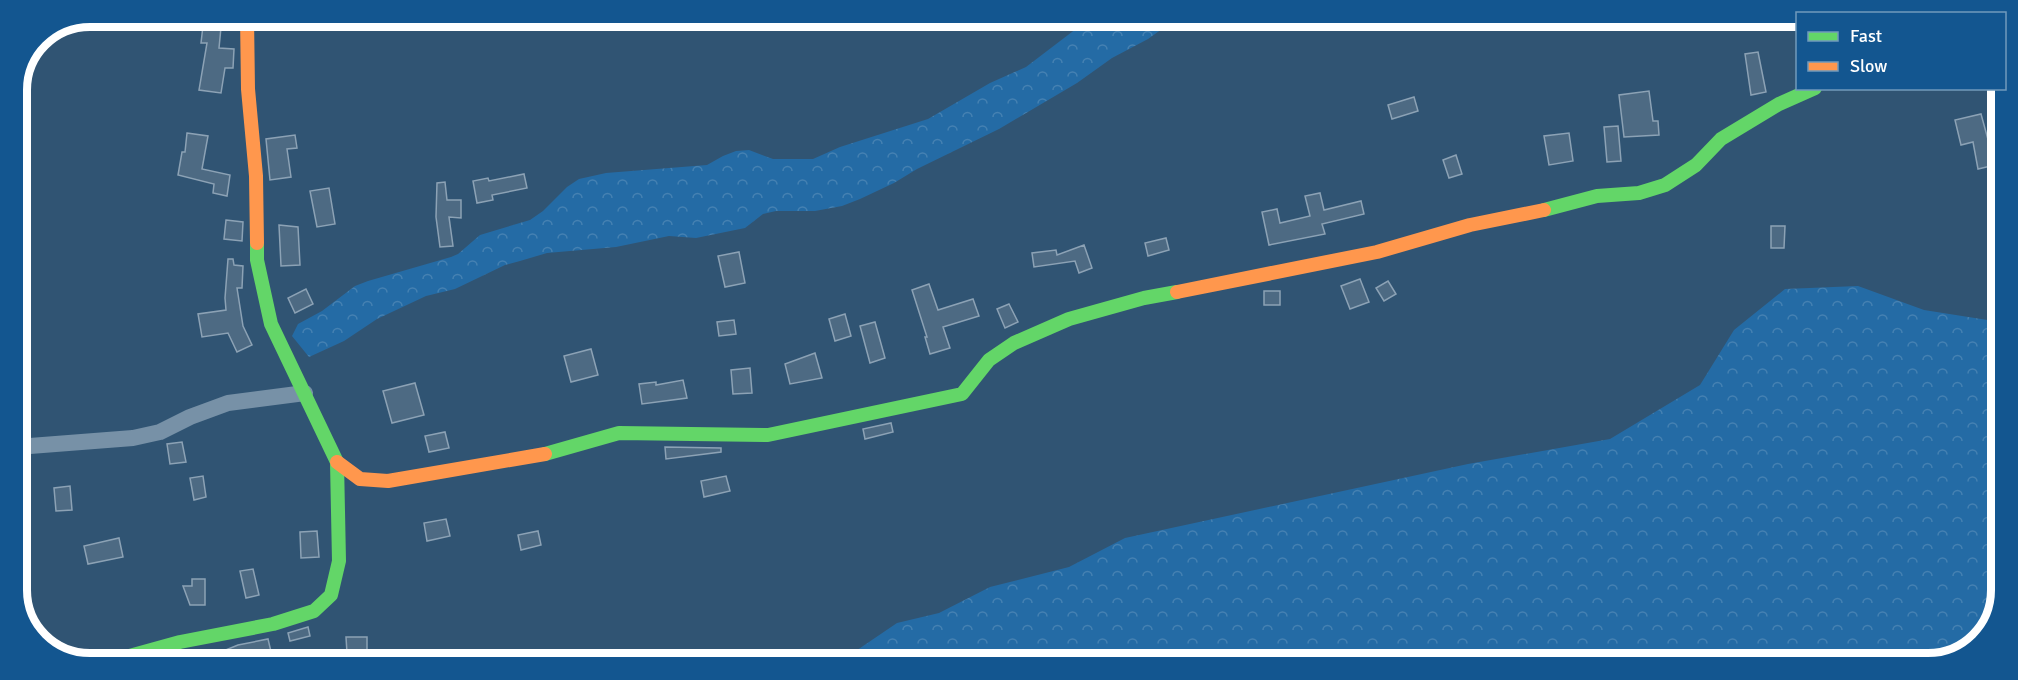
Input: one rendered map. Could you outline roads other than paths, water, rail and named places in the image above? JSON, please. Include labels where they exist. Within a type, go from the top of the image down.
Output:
[{"type":"street","points":[[140,653],[180,642],[273,624],[314,611],[332,595],[339,561],[337,462],[272,324],[257,260],[256,177],[248,88],[247,27]]},
{"type":"street","points":[[337,462],[360,479],[388,481],[546,454],[619,433],[768,435],[962,394],[988,360],[1014,343],[1069,319],[1144,298],[1377,252],[1470,225],[1533,213],[1597,196],[1639,193],[1665,185],[1696,165],[1721,139],[1779,104],[1810,90]]},
{"type":"street","points":[[27,446],[134,438],[160,432],[189,417],[228,403],[305,393]]}]
